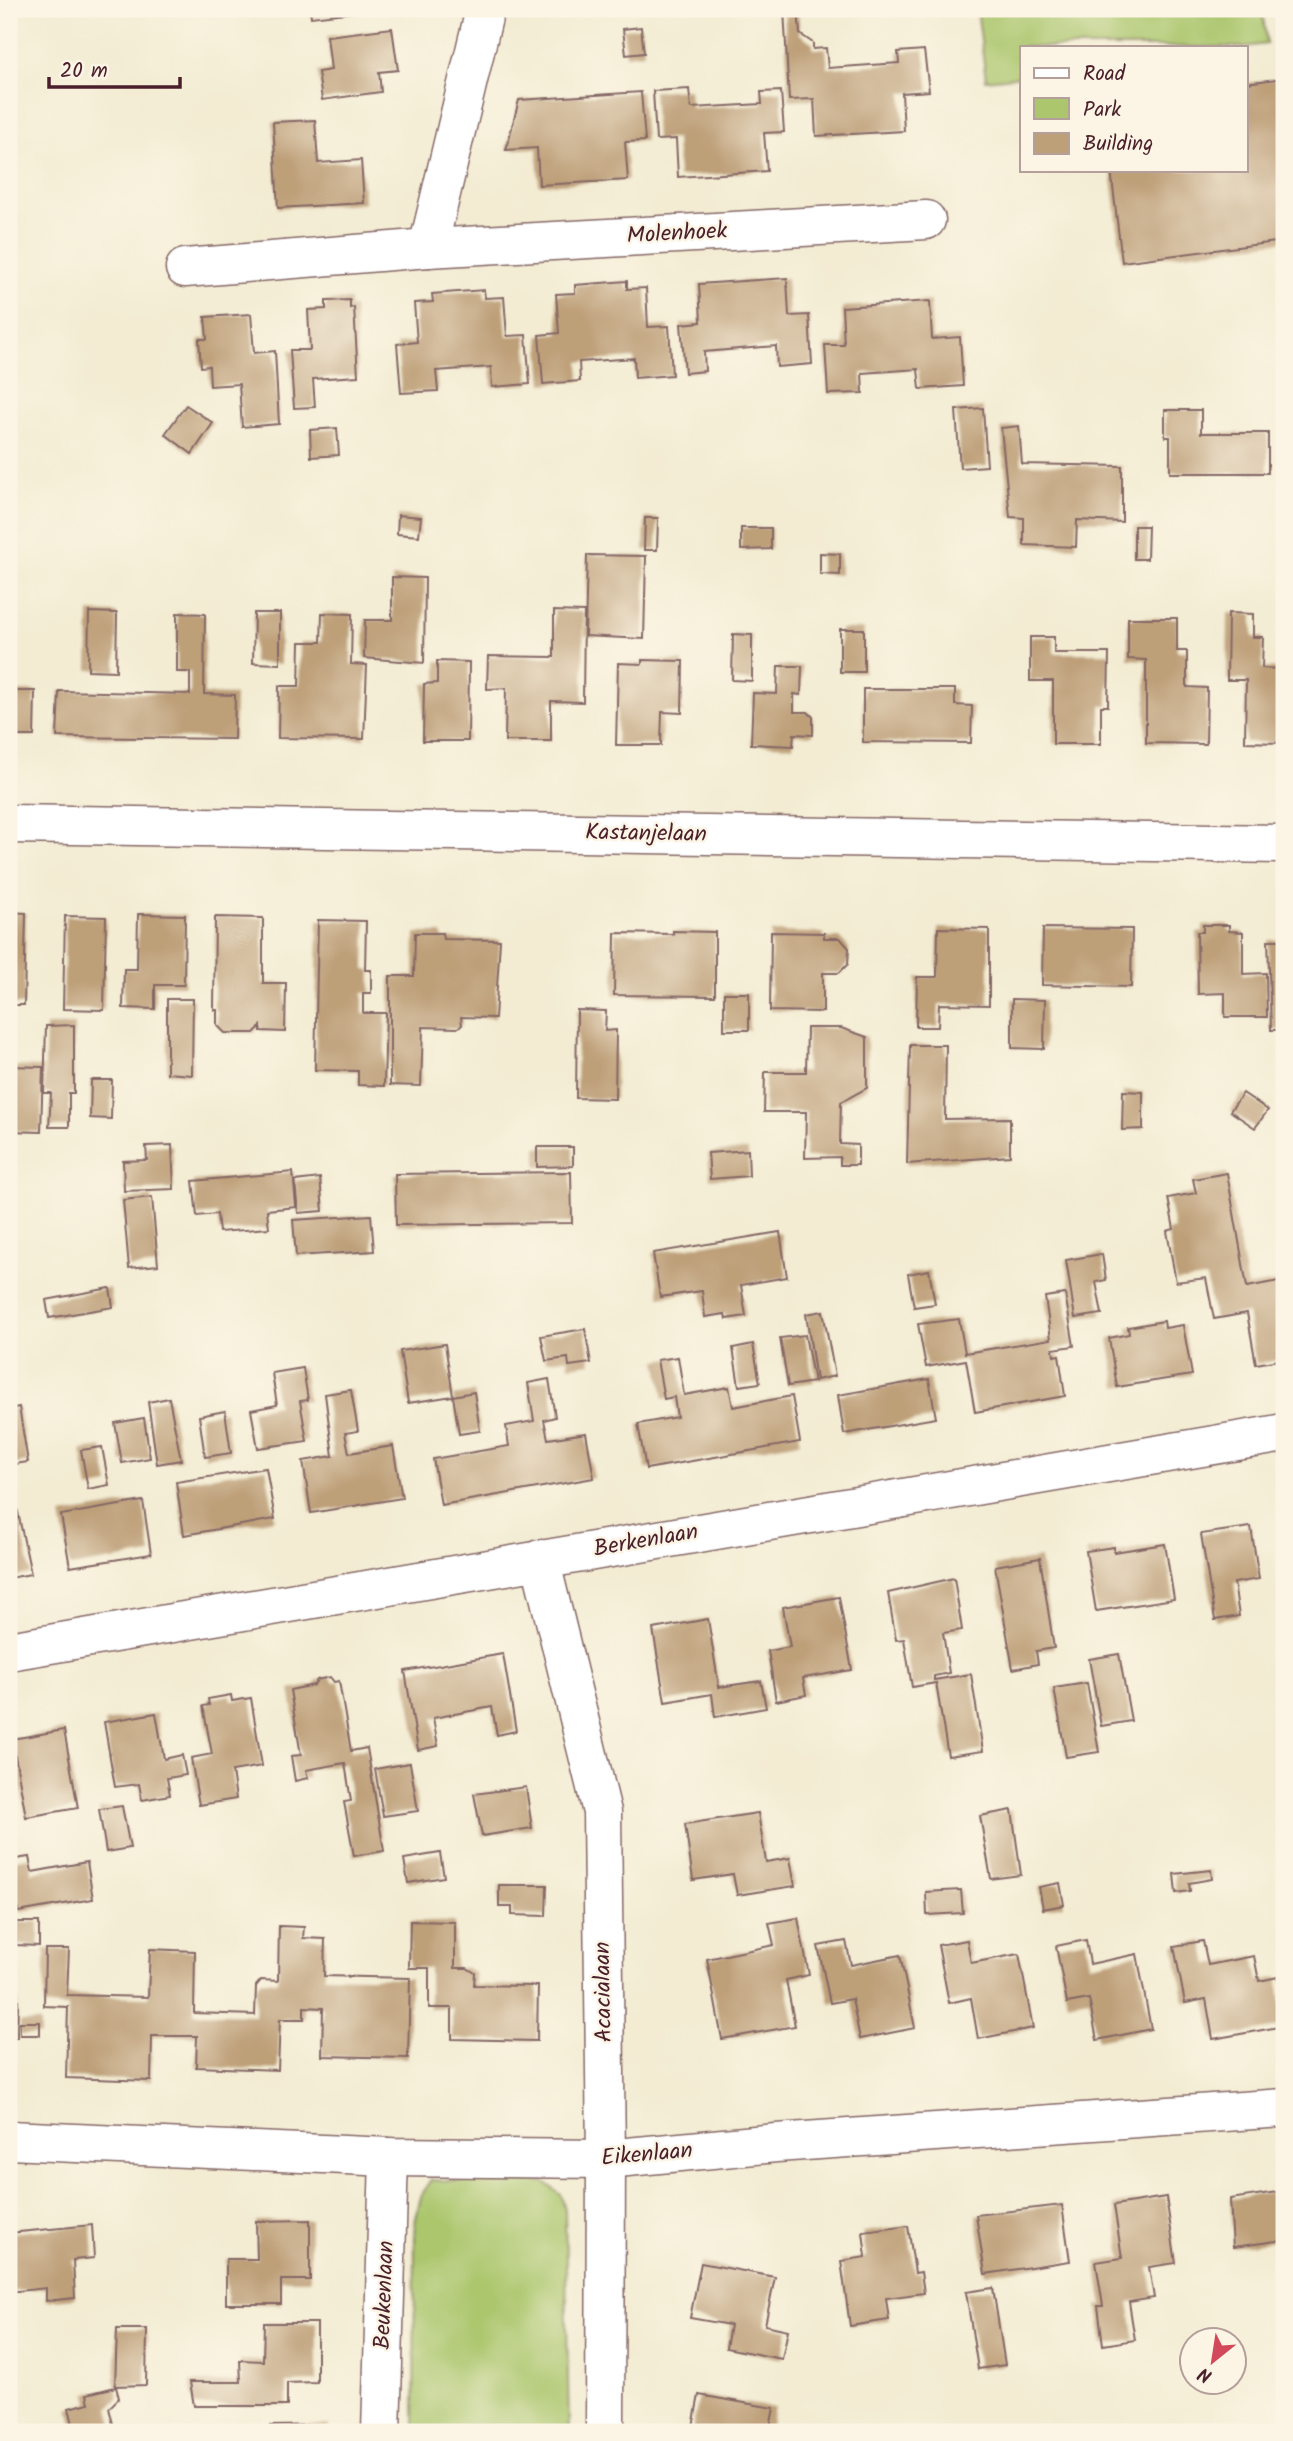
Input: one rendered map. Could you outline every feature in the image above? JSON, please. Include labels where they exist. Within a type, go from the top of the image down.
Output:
[{"type":"street","points":[[428,248],[485,9]]},
{"type":"street","name":"Molenhoek","points":[[185,268],[428,248],[926,220]]},
{"type":"street","name":"Kastanjelaan","points":[[9,824],[1284,844]]},
{"type":"street","name":"Berkenlaan","points":[[9,1651],[1284,1433]]},
{"type":"street","name":"Acacialaan","points":[[540,1559],[602,1812],[607,2159],[605,2432]]},
{"type":"street","name":"Eikenlaan","points":[[9,2140],[389,2157],[607,2159],[789,2142],[1284,2108]]},
{"type":"street","name":"Beukenlaan","points":[[381,2432],[389,2157]]},
{"type":"green space","points":[[977,9],[1262,9],[1267,44],[1248,46],[1020,46],[1020,76],[986,80]]},
{"type":"green space","points":[[431,2180],[545,2182],[561,2195],[565,2209],[569,2432],[414,2432],[415,2223],[421,2196]]},
{"type":"building","points":[[310,9],[354,9],[354,12],[311,17]]},
{"type":"building","points":[[784,9],[798,9],[800,34],[813,43],[813,49],[826,48],[828,68],[899,63],[898,52],[924,50],[929,91],[902,93],[904,131],[816,136],[814,99],[789,100]]},
{"type":"building","points":[[641,27],[644,53],[626,55],[623,29]]},
{"type":"building","points":[[392,28],[398,70],[379,72],[381,92],[322,100],[318,72],[331,70],[327,36]]},
{"type":"building","points":[[1284,78],[1284,241],[1122,262],[1111,172],[1248,172],[1248,83]]},
{"type":"building","points":[[689,89],[691,108],[762,104],[761,92],[781,91],[784,132],[764,133],[767,171],[678,177],[676,139],[656,140],[653,91]]},
{"type":"building","points":[[641,92],[645,141],[625,142],[628,180],[539,185],[537,148],[506,150],[519,100]]},
{"type":"building","points":[[315,120],[318,163],[361,160],[364,203],[278,208],[273,122]]},
{"type":"building","points":[[787,278],[789,316],[809,315],[812,364],[777,367],[776,346],[704,352],[705,371],[685,373],[681,324],[701,322],[699,284]]},
{"type":"building","points":[[627,281],[627,289],[646,288],[648,327],[669,326],[672,375],[635,378],[634,358],[579,362],[580,381],[543,384],[539,335],[559,333],[556,294],[575,293],[575,285]]},
{"type":"building","points":[[484,290],[485,298],[504,297],[507,336],[526,335],[530,384],[492,387],[491,367],[436,371],[438,391],[401,393],[397,344],[417,342],[414,303],[433,302],[432,294]]},
{"type":"building","points":[[350,300],[350,308],[354,307],[358,376],[313,379],[315,407],[294,408],[290,350],[310,350],[308,310],[326,309],[326,301]]},
{"type":"building","points":[[930,301],[932,339],[960,337],[963,386],[920,389],[918,369],[862,373],[863,393],[828,394],[825,345],[844,345],[842,307]]},
{"type":"building","points":[[251,314],[254,353],[275,351],[279,424],[242,427],[239,384],[210,386],[209,366],[201,367],[199,339],[207,339],[205,317]]},
{"type":"building","points":[[186,405],[213,423],[192,454],[165,434]]},
{"type":"building","points":[[983,408],[987,466],[960,468],[956,410]]},
{"type":"building","points":[[1165,410],[1201,410],[1201,433],[1268,433],[1268,473],[1170,473],[1170,437],[1165,437]]},
{"type":"building","points":[[1019,426],[1022,464],[1122,466],[1122,522],[1077,520],[1076,547],[1024,545],[1024,518],[1010,517],[1001,428]]},
{"type":"building","points":[[337,428],[339,455],[311,457],[310,430]]},
{"type":"building","points":[[398,515],[421,517],[419,536],[397,534]]},
{"type":"building","points":[[645,518],[658,518],[657,550],[644,550]]},
{"type":"building","points":[[1134,526],[1148,526],[1147,559],[1134,559]]},
{"type":"building","points":[[741,528],[771,528],[771,549],[741,550]]},
{"type":"building","points":[[820,553],[840,554],[840,575],[820,574]]},
{"type":"building","points":[[587,555],[646,556],[644,639],[585,636]]},
{"type":"building","points":[[9,559],[15,559],[13,592],[9,592]]},
{"type":"building","points":[[392,577],[425,578],[424,663],[364,658],[365,620],[392,620]]},
{"type":"building","points":[[554,611],[584,612],[583,702],[551,701],[551,741],[505,741],[506,688],[487,689],[488,656],[554,657]]},
{"type":"building","points":[[89,612],[117,613],[116,671],[88,670]]},
{"type":"building","points":[[177,613],[205,614],[204,694],[235,695],[234,739],[57,737],[59,691],[190,694],[190,672],[177,672]]},
{"type":"building","points":[[254,613],[280,613],[280,664],[253,663]]},
{"type":"building","points":[[322,613],[352,614],[351,664],[367,665],[364,739],[278,738],[279,686],[299,686],[300,642],[321,642]]},
{"type":"building","points":[[1228,613],[1253,614],[1253,637],[1263,637],[1262,668],[1280,669],[1280,680],[1284,680],[1284,743],[1245,742],[1246,680],[1227,680]]},
{"type":"building","points":[[1128,618],[1177,618],[1177,651],[1187,651],[1187,687],[1207,688],[1206,744],[1146,743],[1146,660],[1128,659]]},
{"type":"building","points":[[840,629],[864,629],[864,672],[840,672]]},
{"type":"building","points":[[733,634],[752,635],[752,681],[732,680]]},
{"type":"building","points":[[1030,637],[1054,637],[1054,653],[1109,653],[1108,706],[1101,706],[1101,744],[1053,744],[1053,681],[1030,681]]},
{"type":"building","points":[[642,660],[683,661],[682,713],[662,712],[661,745],[616,745],[618,663],[642,664]]},
{"type":"building","points":[[437,661],[469,662],[468,741],[423,741],[424,684],[437,683]]},
{"type":"building","points":[[778,666],[802,666],[801,695],[794,694],[794,712],[808,712],[813,717],[813,735],[794,734],[793,746],[751,744],[753,693],[777,694]]},
{"type":"building","points":[[863,689],[955,689],[955,705],[972,706],[971,743],[863,742]]},
{"type":"building","points":[[9,691],[35,691],[34,736],[9,736]]},
{"type":"building","points":[[9,912],[26,913],[24,1005],[9,1005]]},
{"type":"building","points":[[138,914],[185,915],[184,985],[155,985],[155,1009],[123,1008],[124,969],[137,969]]},
{"type":"building","points":[[65,916],[106,917],[104,1010],[63,1009]]},
{"type":"building","points":[[215,917],[263,918],[263,983],[286,983],[285,1032],[261,1031],[261,1026],[254,1033],[225,1033],[217,1025],[217,1010],[214,1010]]},
{"type":"building","points":[[318,920],[366,921],[365,970],[371,970],[371,993],[363,993],[363,1013],[386,1013],[384,1086],[358,1085],[358,1071],[315,1070]]},
{"type":"building","points":[[1203,925],[1229,925],[1229,931],[1243,932],[1243,974],[1266,973],[1267,1017],[1225,1017],[1225,993],[1198,994],[1197,932],[1203,932]]},
{"type":"building","points":[[938,928],[989,929],[989,1005],[939,1004],[938,1027],[916,1027],[917,977],[937,977]]},
{"type":"building","points":[[1043,928],[1132,929],[1131,987],[1042,985]]},
{"type":"building","points":[[673,931],[715,932],[715,996],[614,995],[615,933],[673,934]]},
{"type":"building","points":[[771,932],[824,933],[824,938],[840,938],[849,948],[848,964],[839,973],[823,973],[823,1012],[770,1011]]},
{"type":"building","points":[[415,933],[442,933],[443,939],[500,940],[495,1018],[461,1017],[462,1025],[457,1028],[423,1027],[421,1086],[390,1085],[390,976],[414,976]]},
{"type":"building","points":[[1268,940],[1284,940],[1284,1030],[1271,1030]]},
{"type":"building","points":[[724,993],[749,993],[749,1030],[724,1030]]},
{"type":"building","points":[[167,999],[193,999],[192,1075],[167,1073]]},
{"type":"building","points":[[1012,999],[1045,1000],[1044,1049],[1012,1048]]},
{"type":"building","points":[[577,1010],[606,1011],[605,1031],[616,1030],[615,1099],[576,1098]]},
{"type":"building","points":[[74,1025],[74,1093],[69,1093],[69,1127],[49,1127],[51,1093],[44,1093],[46,1026]]},
{"type":"building","points":[[807,1028],[841,1028],[867,1037],[867,1088],[841,1102],[840,1144],[858,1145],[858,1165],[840,1165],[840,1157],[805,1158],[806,1112],[764,1112],[765,1072],[806,1072]]},
{"type":"building","points":[[910,1045],[946,1045],[945,1119],[1010,1118],[1010,1156],[907,1164]]},
{"type":"building","points":[[9,1066],[43,1067],[41,1132],[9,1131]]},
{"type":"building","points":[[91,1080],[112,1080],[111,1119],[90,1118]]},
{"type":"building","points":[[1123,1091],[1143,1092],[1143,1129],[1122,1130]]},
{"type":"building","points":[[1243,1093],[1268,1110],[1255,1128],[1230,1111]]},
{"type":"building","points":[[172,1145],[174,1189],[124,1191],[123,1161],[147,1160],[146,1146]]},
{"type":"building","points":[[537,1147],[573,1147],[573,1166],[537,1167]]},
{"type":"building","points":[[748,1150],[749,1176],[710,1179],[708,1153]]},
{"type":"building","points":[[293,1172],[296,1207],[267,1210],[269,1228],[219,1232],[217,1214],[197,1216],[193,1181]]},
{"type":"building","points":[[571,1172],[572,1223],[396,1225],[395,1174]]},
{"type":"building","points":[[1227,1173],[1247,1287],[1284,1280],[1284,1359],[1256,1364],[1247,1313],[1214,1319],[1206,1278],[1176,1282],[1167,1231],[1174,1229],[1168,1198],[1196,1193],[1193,1179]]},
{"type":"building","points":[[320,1178],[323,1211],[298,1213],[295,1181]]},
{"type":"building","points":[[152,1197],[158,1265],[129,1268],[123,1200]]},
{"type":"building","points":[[371,1215],[374,1251],[296,1256],[293,1220]]},
{"type":"building","points":[[780,1232],[787,1277],[741,1285],[746,1316],[726,1319],[725,1314],[705,1317],[702,1291],[660,1297],[653,1253]]},
{"type":"building","points":[[1102,1254],[1106,1280],[1096,1282],[1102,1314],[1075,1318],[1066,1260]]},
{"type":"building","points":[[929,1270],[935,1304],[914,1307],[908,1274]]},
{"type":"building","points":[[110,1288],[113,1307],[49,1318],[46,1300]]},
{"type":"building","points":[[1065,1294],[1074,1346],[1053,1349],[1054,1356],[1059,1355],[1065,1396],[975,1412],[966,1360],[926,1367],[918,1324],[959,1319],[965,1353],[1051,1339],[1045,1297]]},
{"type":"building","points":[[823,1311],[835,1376],[816,1380],[806,1314]]},
{"type":"building","points":[[1164,1321],[1165,1328],[1183,1325],[1192,1375],[1117,1387],[1109,1338],[1129,1334],[1128,1327]]},
{"type":"building","points":[[585,1329],[591,1363],[569,1366],[568,1358],[546,1361],[541,1336]]},
{"type":"building","points":[[805,1335],[814,1382],[788,1386],[780,1338]]},
{"type":"building","points":[[445,1344],[453,1396],[408,1403],[400,1351]]},
{"type":"building","points":[[753,1344],[760,1383],[739,1386],[733,1348]]},
{"type":"building","points":[[678,1357],[684,1395],[729,1387],[733,1407],[792,1396],[800,1442],[646,1469],[638,1424],[677,1417],[674,1397],[664,1399],[657,1360]]},
{"type":"building","points":[[303,1368],[308,1400],[300,1401],[307,1441],[258,1448],[251,1410],[277,1405],[272,1373]]},
{"type":"building","points":[[549,1379],[555,1417],[544,1420],[548,1439],[586,1433],[594,1478],[441,1505],[433,1459],[509,1446],[506,1426],[534,1421],[528,1383]]},
{"type":"building","points":[[929,1379],[936,1418],[844,1434],[838,1395]]},
{"type":"building","points":[[351,1390],[358,1431],[345,1433],[349,1453],[393,1446],[402,1498],[311,1513],[303,1461],[333,1456],[325,1394]]},
{"type":"building","points":[[474,1392],[480,1431],[459,1434],[453,1396]]},
{"type":"building","points":[[169,1398],[181,1460],[157,1464],[148,1402]]},
{"type":"building","points":[[19,1407],[28,1462],[9,1465],[9,1409]]},
{"type":"building","points":[[225,1411],[231,1453],[205,1457],[199,1416]]},
{"type":"building","points":[[144,1418],[150,1458],[122,1463],[115,1423]]},
{"type":"building","points":[[102,1447],[109,1485],[88,1489],[81,1450]]},
{"type":"building","points":[[266,1468],[275,1519],[184,1535],[176,1482]]},
{"type":"building","points":[[143,1501],[151,1554],[70,1567],[61,1515]]},
{"type":"building","points":[[16,1503],[31,1574],[9,1578],[9,1504]]},
{"type":"building","points":[[1251,1527],[1259,1579],[1234,1583],[1239,1616],[1215,1620],[1201,1534]]},
{"type":"building","points":[[1165,1544],[1174,1599],[1096,1611],[1086,1551],[1114,1547],[1114,1552]]},
{"type":"building","points":[[1040,1558],[1054,1648],[1036,1651],[1038,1664],[1013,1669],[995,1566]]},
{"type":"building","points":[[954,1578],[962,1630],[943,1633],[949,1673],[934,1676],[934,1680],[971,1674],[983,1751],[948,1756],[936,1683],[912,1687],[904,1639],[896,1640],[888,1593]]},
{"type":"building","points":[[839,1597],[852,1670],[803,1678],[806,1695],[776,1701],[768,1651],[790,1647],[783,1607]]},
{"type":"building","points":[[708,1619],[719,1687],[761,1681],[766,1708],[715,1717],[712,1694],[665,1702],[653,1629]]},
{"type":"building","points":[[503,1654],[516,1731],[497,1735],[492,1707],[433,1718],[438,1746],[418,1750],[405,1671]]},
{"type":"building","points":[[1119,1654],[1131,1721],[1101,1726],[1089,1659]]},
{"type":"building","points":[[330,1677],[334,1682],[339,1681],[351,1751],[367,1748],[384,1851],[354,1856],[344,1802],[351,1801],[345,1763],[306,1770],[308,1778],[295,1781],[291,1756],[301,1755],[290,1690],[314,1685],[317,1680]]},
{"type":"building","points":[[1087,1683],[1099,1752],[1066,1757],[1054,1688]]},
{"type":"building","points":[[231,1695],[232,1701],[251,1698],[262,1766],[232,1771],[236,1799],[199,1805],[191,1758],[212,1754],[203,1706],[209,1705],[208,1699]]},
{"type":"building","points":[[156,1713],[164,1759],[182,1755],[186,1775],[167,1778],[170,1795],[142,1800],[139,1784],[115,1787],[104,1722]]},
{"type":"building","points":[[64,1730],[78,1808],[26,1817],[12,1739]]},
{"type":"building","points":[[410,1763],[418,1811],[383,1816],[375,1769]]},
{"type":"building","points":[[526,1787],[532,1828],[482,1836],[474,1794]]},
{"type":"building","points":[[122,1806],[130,1848],[106,1852],[99,1809]]},
{"type":"building","points":[[1012,1810],[1021,1875],[991,1879],[980,1816]]},
{"type":"building","points":[[758,1813],[766,1862],[790,1858],[795,1886],[737,1895],[733,1874],[693,1880],[685,1824]]},
{"type":"building","points":[[440,1853],[444,1877],[408,1883],[404,1859]]},
{"type":"building","points":[[29,1857],[32,1872],[87,1862],[93,1899],[18,1912],[9,1860]]},
{"type":"building","points":[[1211,1870],[1212,1879],[1189,1883],[1190,1891],[1176,1893],[1174,1874]]},
{"type":"building","points":[[1060,1883],[1064,1905],[1043,1909],[1039,1887]]},
{"type":"building","points":[[499,1885],[547,1885],[546,1916],[512,1915],[512,1907],[499,1907]]},
{"type":"building","points":[[961,1890],[963,1913],[927,1915],[926,1892]]},
{"type":"building","points":[[798,1918],[809,1975],[786,1980],[795,2026],[722,2039],[707,1959],[774,1945],[769,1923]]},
{"type":"building","points":[[410,1921],[455,1922],[455,1968],[467,1968],[475,1973],[474,1985],[538,1986],[537,2041],[452,2039],[452,2008],[429,2008],[429,1968],[409,1968]]},
{"type":"building","points":[[16,1922],[39,1922],[39,1946],[16,1945]]},
{"type":"building","points":[[279,1926],[304,1927],[303,1938],[325,1939],[324,1976],[410,1978],[408,2058],[322,2056],[323,2008],[304,2007],[304,2019],[280,2019],[278,2070],[196,2067],[197,2036],[152,2036],[151,2081],[66,2078],[68,2007],[44,2006],[45,1949],[69,1949],[67,1995],[148,1997],[150,1949],[195,1951],[194,2013],[255,2015],[256,1986],[261,1980],[278,1981]]},
{"type":"building","points":[[967,1940],[971,1963],[1019,1954],[1033,2028],[978,2039],[971,1998],[949,2003],[938,1945]]},
{"type":"building","points":[[1086,1940],[1090,1964],[1137,1954],[1151,2029],[1097,2040],[1089,1999],[1067,2003],[1056,1946]]},
{"type":"building","points":[[846,1941],[851,1965],[900,1955],[915,2028],[860,2039],[852,1999],[830,2003],[818,1946]]},
{"type":"building","points":[[1203,1941],[1208,1965],[1254,1956],[1259,1981],[1278,1977],[1284,2026],[1213,2039],[1206,1999],[1185,2003],[1174,1946]]},
{"type":"building","points":[[9,2000],[18,2000],[17,2038],[9,2038]]},
{"type":"building","points":[[20,2022],[40,2022],[40,2035],[20,2035]]},
{"type":"building","points":[[1284,2191],[1284,2240],[1233,2247],[1230,2199]]},
{"type":"building","points":[[1166,2197],[1176,2263],[1149,2267],[1154,2298],[1129,2302],[1135,2340],[1103,2345],[1098,2306],[1103,2306],[1096,2262],[1122,2258],[1114,2205]]},
{"type":"building","points":[[1062,2205],[1070,2261],[985,2274],[976,2215]]},
{"type":"building","points":[[310,2220],[310,2280],[281,2280],[281,2304],[226,2304],[226,2259],[257,2259],[256,2221]]},
{"type":"building","points":[[92,2225],[94,2258],[73,2260],[75,2298],[46,2301],[46,2288],[9,2292],[9,2233]]},
{"type":"building","points":[[908,2226],[915,2273],[921,2272],[924,2293],[886,2298],[889,2320],[850,2326],[841,2261],[866,2257],[863,2232]]},
{"type":"building","points":[[701,2263],[775,2277],[765,2325],[788,2330],[782,2359],[726,2348],[730,2325],[690,2318]]},
{"type":"building","points":[[993,2288],[1005,2365],[978,2369],[966,2292]]},
{"type":"building","points":[[264,2323],[317,2323],[317,2382],[287,2383],[287,2406],[194,2406],[190,2382],[241,2382],[240,2360],[263,2361]]},
{"type":"building","points":[[117,2329],[147,2329],[146,2385],[115,2386]]},
{"type":"building","points":[[116,2387],[119,2398],[109,2408],[115,2432],[75,2432],[69,2408],[89,2403],[87,2394]]},
{"type":"building","points":[[699,2395],[774,2408],[769,2432],[692,2432]]},
{"type":"building","points":[[329,2425],[329,2432],[270,2432],[271,2426]]}]
